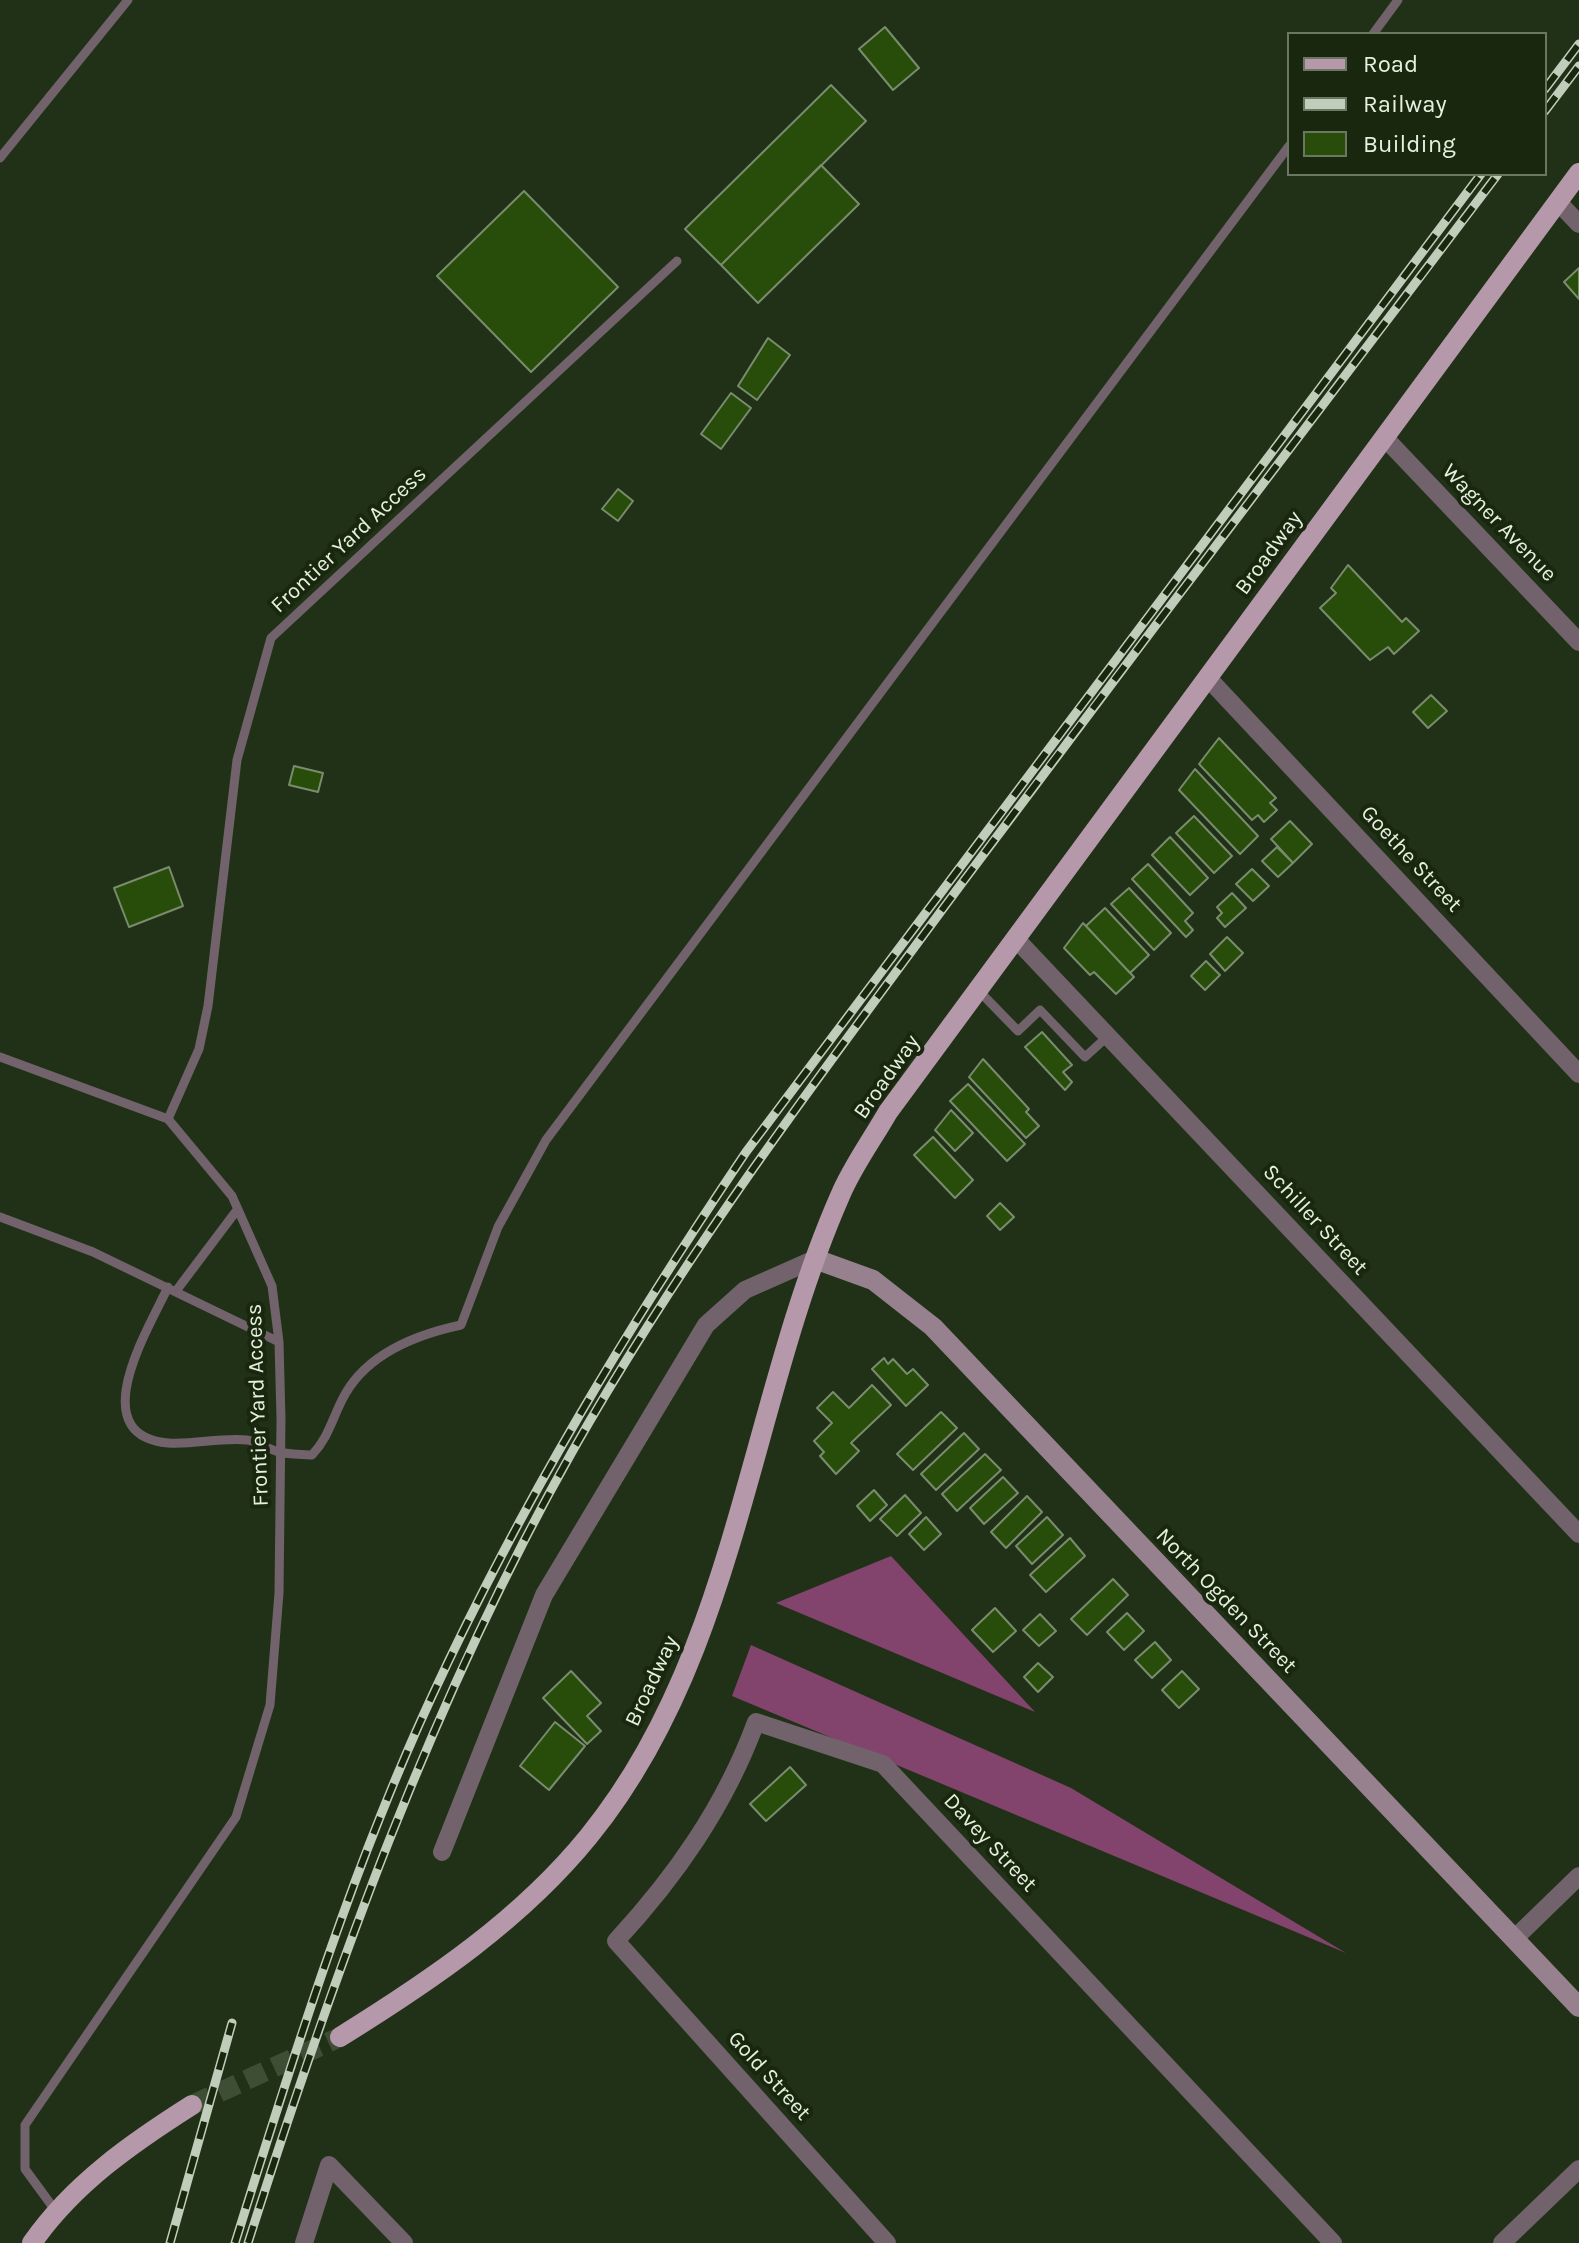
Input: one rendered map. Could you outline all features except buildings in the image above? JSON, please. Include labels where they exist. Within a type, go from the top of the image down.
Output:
[{"type":"main road","name":"Broadway","points":[[340,2037],[425,1984],[514,1913],[589,1837],[640,1762],[694,1651],[815,1259],[841,1194],[888,1112],[1579,173]]},
{"type":"main road","points":[[32,2243],[55,2210],[134,2142],[192,2105]]},
{"type":"street","points":[[1558,202],[1579,224]]},
{"type":"street","name":"Wagner Avenue","points":[[1384,437],[1579,642]]},
{"type":"street","name":"Goethe Street","points":[[1207,677],[1579,1074]]},
{"type":"street","name":"Schiller Street","points":[[1016,939],[1579,1534]]},
{"type":"street","points":[[442,1852],[544,1595],[706,1325],[745,1290],[815,1259]]},
{"type":"street","name":"North Ogden Street","points":[[815,1259],[873,1280],[933,1327],[1579,2007]]},
{"type":"street","name":"Davey Street","points":[[616,1941],[656,1897],[693,1848],[724,1796],[756,1722],[883,1764],[1333,2243]]},
{"type":"street","points":[[1514,1939],[1579,1876]]},
{"type":"street","name":"Gold Street","points":[[616,1941],[887,2243]]},
{"type":"street","points":[[304,2243],[329,2165],[404,2243]]},
{"type":"street","points":[[1502,2243],[1579,2169]]},
{"type":"lane","points":[[0,158],[128,0]]},
{"type":"lane","points":[[1374,32],[1398,0]]},
{"type":"lane","points":[[237,1210],[172,1289],[131,1369],[122,1399],[128,1420],[137,1432],[151,1440],[168,1443],[249,1440],[279,1453],[312,1455],[326,1440],[343,1397],[373,1361],[419,1335],[461,1325],[498,1227],[546,1140],[1287,149]]},
{"type":"lane","name":"Frontier Yard Access","points":[[55,2210],[25,2169],[25,2125],[236,1817],[270,1705],[279,1593],[279,1342],[272,1286],[232,1196],[168,1119],[199,1049],[208,1006],[237,760],[271,638],[677,261]]},
{"type":"lane","points":[[979,991],[1018,1031],[1040,1010],[1085,1057],[1108,1036]]},
{"type":"lane","points":[[0,1057],[168,1119]]},
{"type":"lane","points":[[0,1217],[93,1252],[279,1342]]},
{"type":"shaded area","points":[[891,1556],[1035,1712],[776,1603]]},
{"type":"shaded area","points":[[751,1645],[1071,1788],[1346,1953],[732,1696]]},
{"type":"tunnel","points":[[192,2105],[340,2037]]},
{"type":"railway","points":[[1547,86],[1579,44]]},
{"type":"railway","points":[[1547,108],[1579,66]]},
{"type":"railway","points":[[235,2243],[325,1965],[403,1761],[503,1552],[618,1350],[746,1152],[1479,176]]},
{"type":"railway","points":[[248,2243],[352,1939],[430,1740],[521,1547],[615,1378],[708,1234],[857,1025],[1496,176]]},
{"type":"railway","points":[[170,2243],[232,2023]]}]
